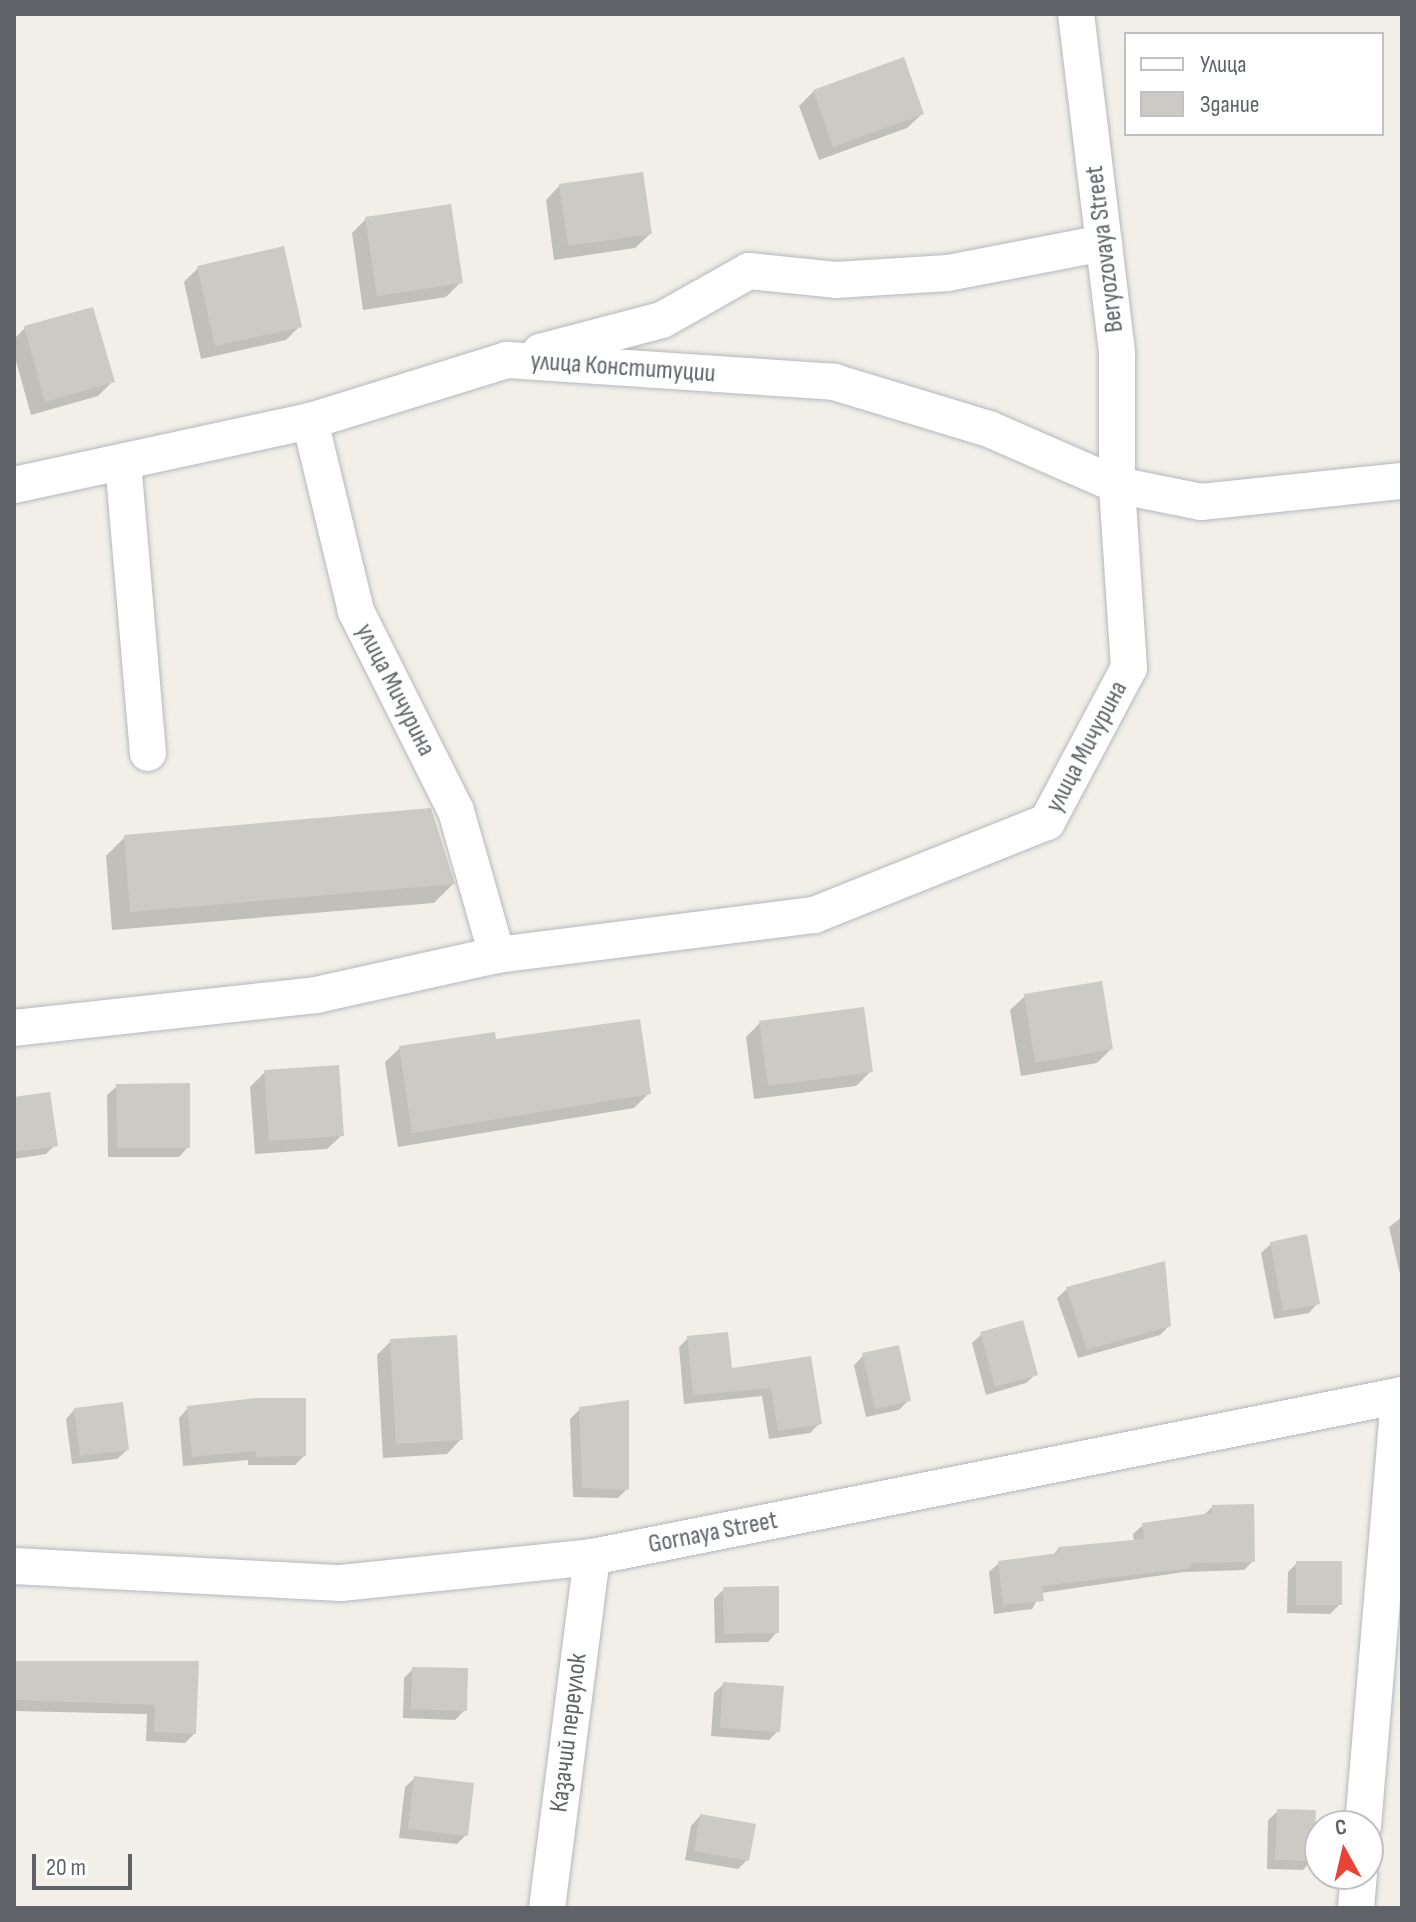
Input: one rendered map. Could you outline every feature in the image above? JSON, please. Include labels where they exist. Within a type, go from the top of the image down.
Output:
[{"type":"street","name":"Beryozovaya Street","points":[[1076,14],[1117,352],[1117,485]]},
{"type":"street","points":[[507,360],[662,320],[749,271],[836,280],[948,273],[1104,243]]},
{"type":"street","name":"улица Конституции","points":[[14,485],[310,421],[507,360],[834,382],[989,429],[1117,485]]},
{"type":"street","name":"улица Мичурина","points":[[310,421],[356,611],[456,811],[497,955]]},
{"type":"street","points":[[123,462],[148,753]]},
{"type":"street","points":[[1117,485],[1201,502],[1402,481]]},
{"type":"street","name":"улица Мичурина","points":[[14,1028],[316,995],[497,955],[814,915],[1047,822],[1129,668],[1117,485]]},
{"type":"street","points":[[1364,1810],[1400,1396]]},
{"type":"street","name":"Gornaya Street","points":[[14,1566],[341,1583],[592,1557],[1400,1396]]},
{"type":"street","name":"Казачий переулок","points":[[547,1908],[592,1557]]},
{"type":"building","points":[[904,57],[924,114],[833,147],[813,90]]},
{"type":"building","points":[[643,172],[652,234],[568,246],[559,184]]},
{"type":"building","points":[[451,204],[463,283],[377,296],[365,217]]},
{"type":"building","points":[[284,246],[302,327],[215,346],[197,266]]},
{"type":"building","points":[[93,307],[115,382],[45,402],[24,326]]},
{"type":"building","points":[[431,808],[455,884],[130,912],[124,835]]},
{"type":"building","points":[[1102,981],[1113,1049],[1035,1063],[1024,994]]},
{"type":"building","points":[[864,1007],[873,1072],[768,1086],[759,1021]]},
{"type":"building","points":[[640,1019],[651,1094],[412,1133],[399,1046],[495,1032],[496,1039]]},
{"type":"building","points":[[339,1065],[344,1136],[269,1141],[264,1070]]},
{"type":"building","points":[[190,1083],[190,1148],[117,1148],[116,1084]]},
{"type":"building","points":[[50,1092],[58,1146],[14,1152],[14,1097]]},
{"type":"building","points":[[1307,1234],[1320,1304],[1283,1311],[1270,1242]]},
{"type":"building","points":[[1165,1261],[1171,1326],[1087,1350],[1066,1287]]},
{"type":"building","points":[[1023,1320],[1038,1375],[995,1387],[980,1332]]},
{"type":"building","points":[[728,1332],[732,1368],[811,1356],[822,1424],[778,1431],[771,1388],[693,1395],[687,1336]]},
{"type":"building","points":[[457,1335],[463,1440],[396,1444],[390,1339]]},
{"type":"building","points":[[899,1345],[911,1401],[875,1409],[862,1353]]},
{"type":"building","points":[[256,1398],[306,1398],[306,1456],[256,1457],[256,1451],[192,1457],[187,1406]]},
{"type":"building","points":[[629,1400],[629,1490],[582,1488],[579,1407]]},
{"type":"building","points":[[123,1402],[129,1450],[80,1456],[74,1408]]},
{"type":"building","points":[[1254,1504],[1255,1562],[1190,1563],[1191,1568],[1042,1586],[1044,1601],[1003,1605],[998,1561],[1059,1553],[1058,1547],[1144,1539],[1142,1523],[1212,1513],[1212,1505]]},
{"type":"building","points":[[1296,1561],[1342,1561],[1342,1605],[1296,1605]]},
{"type":"building","points":[[779,1586],[779,1633],[724,1634],[723,1587]]},
{"type":"building","points":[[14,1661],[199,1661],[196,1734],[154,1732],[155,1705],[14,1700]]},
{"type":"building","points":[[412,1667],[468,1668],[467,1711],[411,1709]]},
{"type":"building","points":[[723,1682],[784,1686],[780,1732],[720,1728]]},
{"type":"building","points":[[414,1776],[474,1783],[468,1836],[408,1829]]},
{"type":"building","points":[[1277,1809],[1316,1810],[1304,1810],[1304,1861],[1275,1860]]},
{"type":"building","points":[[700,1814],[756,1824],[749,1861],[694,1851]]}]
